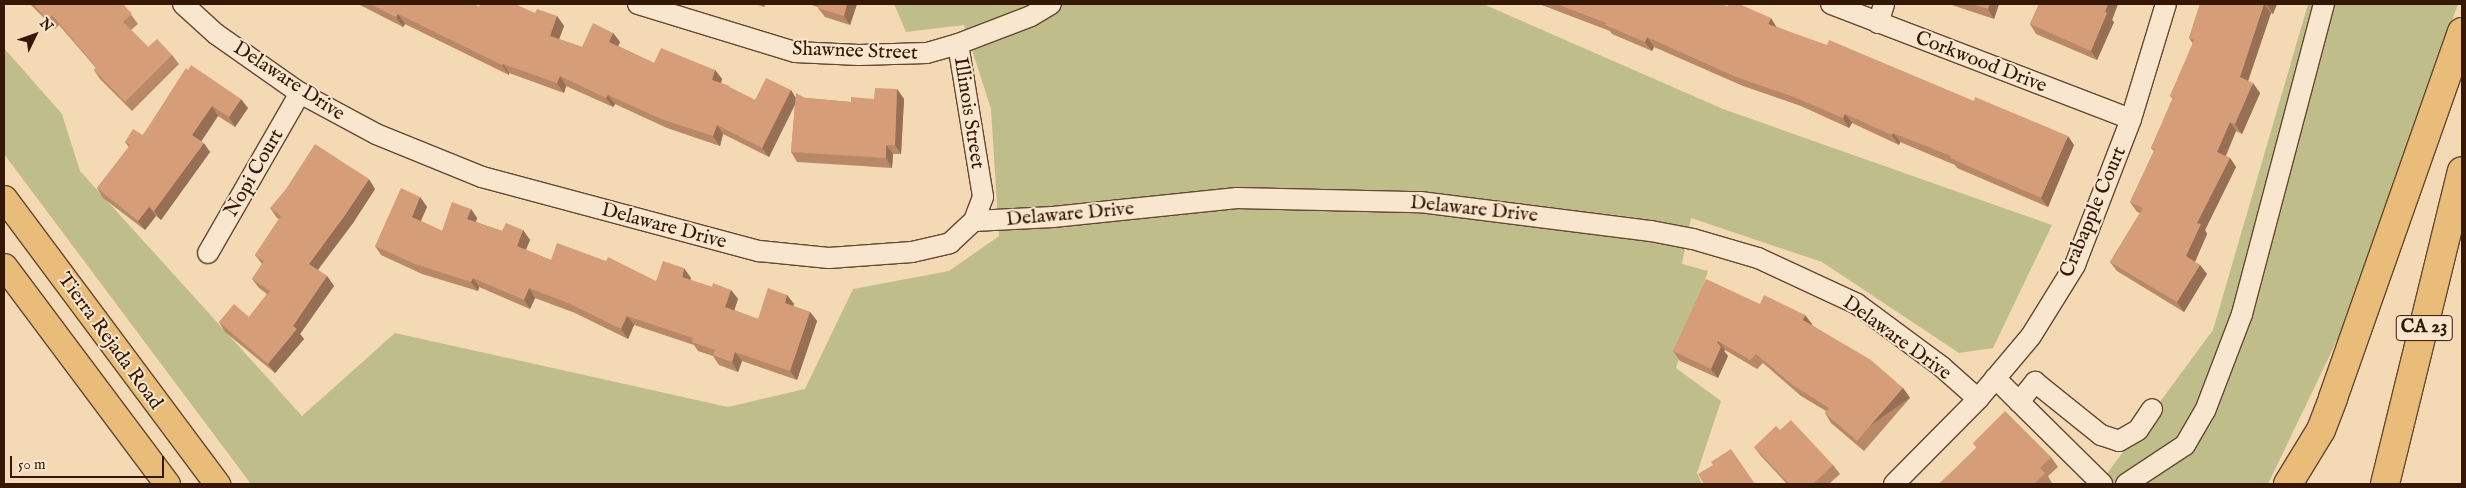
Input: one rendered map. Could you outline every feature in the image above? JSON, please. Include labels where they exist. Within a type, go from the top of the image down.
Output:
[{"type":"highway","points":[[2288,484],[2321,430],[2462,32]]},
{"type":"highway","name":"CA 23","points":[[2385,484],[2462,171]]},
{"type":"main road","name":"Tierra Rejada Road","points":[[4,198],[217,484]]},
{"type":"main road","name":"Tierra Rejada Road","points":[[4,266],[167,484]]},
{"type":"street","name":"Delaware Drive","points":[[183,4],[216,34],[300,93],[376,134],[482,177],[759,251],[829,258],[912,252],[950,243],[974,221],[1053,217],[1237,198],[1420,202],[1694,238],[1758,258],[1857,304],[1942,367],[1978,399]]},
{"type":"street","name":"Shawnee Street","points":[[638,4],[795,52],[859,54],[927,53],[958,44]]},
{"type":"street","name":"Illinois Street","points":[[974,221],[983,198],[958,44],[1031,16],[1051,4]]},
{"type":"street","name":"Corkwood Drive","points":[[1831,4],[1881,13],[2131,119]]},
{"type":"street","name":"Crabapple Court","points":[[1894,484],[1978,399],[2031,336],[2075,265],[2131,119],[2166,4]]},
{"type":"street","points":[[2126,484],[2185,445],[2205,411],[2242,314],[2324,4]]},
{"type":"street","name":"Nopi Court","points":[[208,253],[300,93]]},
{"type":"street","points":[[1995,378],[2102,484]]},
{"type":"street","points":[[2019,402],[2035,382],[2101,436],[2119,441],[2138,430],[2152,408]]},
{"type":"shaded area","points":[[894,4],[1483,4],[1723,109],[2052,225],[1993,348],[1959,353],[1822,262],[1691,218],[1682,264],[1708,271],[1676,368],[1721,401],[1697,473],[1702,484],[251,484],[4,154],[4,48],[62,114],[80,171],[302,416],[395,333],[728,407],[805,389],[853,289],[949,271],[999,236],[991,109],[964,25],[906,32]]},
{"type":"shaded area","points":[[2308,4],[2458,4],[2342,330],[2268,484],[2096,484],[2106,475],[2213,330]]},
{"type":"building","points":[[33,4],[123,4],[132,14],[123,22],[148,47],[157,39],[172,55],[125,102],[94,70],[96,67],[52,15],[48,20]]},
{"type":"building","points":[[370,4],[473,4],[479,7],[480,4],[515,4],[535,13],[537,9],[557,16],[550,36],[582,47],[593,23],[613,33],[609,42],[654,63],[661,48],[715,70],[712,80],[730,86],[755,100],[766,78],[791,90],[762,148],[717,125],[713,136],[661,119],[608,95],[606,98],[560,76],[557,83],[502,65],[398,14],[396,17]]},
{"type":"building","points":[[819,4],[847,4],[844,16],[818,8]]},
{"type":"building","points":[[1557,4],[1721,4],[1727,7],[1729,4],[1739,4],[1771,18],[1768,24],[1827,45],[1829,40],[1974,101],[1975,97],[2068,136],[2041,198],[1950,158],[1951,156],[1893,133],[1892,135],[1845,114],[1843,118],[1794,97],[1736,77],[1647,37],[1645,42],[1605,25],[1606,23]]},
{"type":"building","points":[[1971,4],[1990,4],[1988,9]]},
{"type":"building","points":[[2039,4],[2108,4],[2105,12],[2107,13],[2091,51],[2030,24]]},
{"type":"building","points":[[2200,4],[2264,4],[2240,77],[2253,83],[2235,124],[2230,122],[2217,152],[2230,158],[2197,223],[2201,224],[2186,256],[2200,265],[2177,302],[2110,262],[2143,208],[2130,202],[2155,149],[2151,148],[2173,97],[2170,96],[2194,40],[2189,38]]},
{"type":"building","points":[[191,65],[241,99],[229,117],[212,106],[192,135],[204,143],[154,211],[149,207],[138,221],[97,188],[130,145],[125,142],[133,129],[143,135],[186,68],[188,70]]},
{"type":"building","points":[[875,88],[897,89],[895,145],[886,145],[886,158],[791,152],[796,93],[805,98],[851,102],[851,97],[874,99]]},
{"type":"building","points":[[315,144],[369,179],[309,264],[327,276],[293,326],[297,329],[268,364],[219,322],[234,304],[249,317],[270,291],[252,279],[264,261],[255,255],[281,216],[270,208],[286,189]]},
{"type":"building","points":[[401,188],[420,197],[412,217],[442,231],[452,202],[471,209],[467,219],[502,231],[506,223],[523,230],[517,246],[551,260],[557,243],[606,261],[608,257],[656,281],[663,261],[684,268],[682,277],[712,287],[713,283],[731,290],[725,307],[758,319],[768,288],[787,295],[785,303],[810,312],[790,371],[735,352],[732,362],[713,355],[715,350],[692,342],[693,338],[627,316],[621,329],[568,303],[529,288],[524,300],[473,278],[471,282],[415,264],[375,246]]},
{"type":"building","points":[[1706,279],[1760,304],[1764,295],[1805,315],[1803,320],[1871,360],[1903,388],[1857,441],[1825,413],[1829,408],[1794,386],[1756,354],[1750,360],[1718,341],[1721,347],[1711,369],[1673,351]]},
{"type":"building","points":[[2005,411],[2051,457],[2040,468],[2045,473],[2034,484],[1939,484],[1977,447],[1973,443]]},
{"type":"building","points":[[1791,420],[1833,465],[1813,484],[1789,484],[1754,447],[1776,426],[1780,430]]},
{"type":"building","points":[[1731,449],[1755,484],[1704,484],[1698,474],[1713,465],[1711,462]]}]
